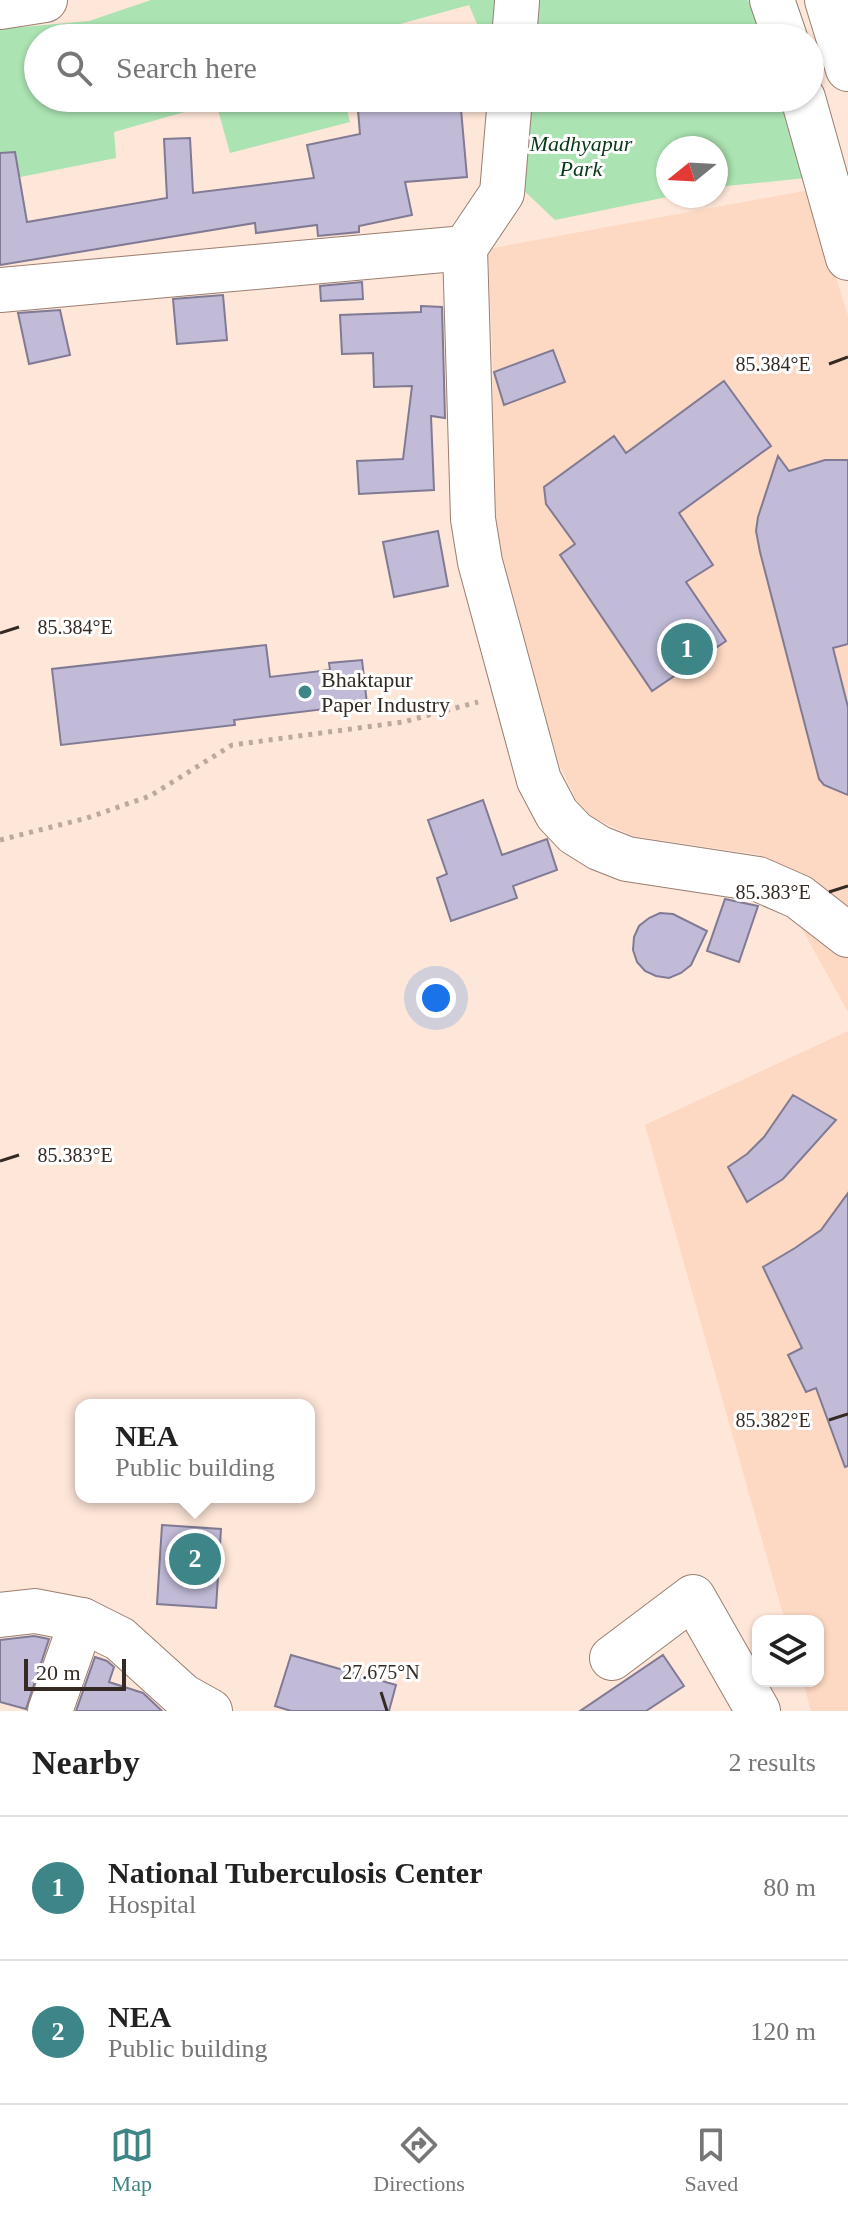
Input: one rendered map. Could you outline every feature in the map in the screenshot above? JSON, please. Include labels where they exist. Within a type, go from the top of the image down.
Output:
[{"type":"main road","points":[[0,7],[45,0]]},
{"type":"main road","points":[[772,0],[780,24]]},
{"type":"main road","points":[[827,0],[848,69]]},
{"type":"main road","points":[[509,112],[502,193],[465,248],[473,519],[480,562],[539,780],[557,814],[575,833],[599,848],[627,859],[758,879],[799,897],[848,935]]},
{"type":"main road","points":[[807,112],[848,258]]},
{"type":"main road","points":[[0,290],[465,248]]},
{"type":"main road","points":[[612,1658],[693,1597],[758,1711]]},
{"type":"main road","points":[[0,1615],[35,1611],[82,1620],[120,1639],[183,1696],[210,1711]]},
{"type":"main road","points":[[50,1711],[82,1620]]},
{"type":"path","points":[[0,840],[87,818],[150,796],[232,745],[403,722],[515,692]]},
{"type":"shaded area","points":[[809,190],[848,316],[848,1012],[761,855],[633,836],[583,813],[559,764],[492,533],[493,372],[488,249],[711,208],[728,208],[728,205]]},
{"type":"shaded area","points":[[848,1031],[848,1711],[811,1711],[805,1687],[824,1687],[824,1615],[783,1615],[645,1125]]},
{"type":"green space","points":[[151,0],[748,0],[757,24],[477,24],[469,5],[400,24],[56,24],[89,21]]},
{"type":"green space","points":[[24,27],[24,112],[184,112],[114,132],[116,158],[0,181],[0,29]]},
{"type":"green space","points":[[219,112],[348,112],[350,122],[230,153]]},
{"type":"green space","name":"Madhyapur Park","points":[[508,112],[786,112],[806,178],[728,186],[728,136],[656,136],[656,199],[555,220],[516,183]]},
{"type":"building","points":[[358,112],[461,112],[467,177],[405,182],[412,215],[359,226],[359,232],[318,236],[317,225],[256,233],[255,223],[0,265],[0,153],[15,152],[27,222],[167,198],[164,139],[190,138],[193,193],[314,178],[307,145],[360,134]]},
{"type":"building","points":[[362,282],[363,299],[321,301],[320,286]]},
{"type":"building","points":[[223,295],[227,340],[177,344],[173,299]]},
{"type":"building","points":[[421,306],[442,307],[445,418],[431,416],[434,490],[359,494],[357,461],[403,459],[412,386],[374,387],[373,353],[342,354],[340,315],[421,312]]},
{"type":"building","points":[[60,310],[70,355],[29,364],[18,313]]},
{"type":"building","points":[[553,350],[565,382],[504,405],[494,372]]},
{"type":"building","points":[[724,381],[771,446],[679,513],[713,565],[686,582],[726,641],[652,691],[560,555],[575,544],[546,504],[544,487],[614,436],[626,453]]},
{"type":"building","points":[[778,456],[789,471],[825,460],[848,460],[848,644],[833,648],[848,707],[848,795],[824,785],[819,779],[760,552],[756,531],[758,517]]},
{"type":"building","points":[[438,531],[448,586],[394,597],[383,542]]},
{"type":"building","points":[[266,645],[270,677],[330,670],[329,663],[362,660],[367,704],[234,720],[235,725],[61,745],[52,669]]},
{"type":"building","points":[[483,800],[502,855],[547,839],[557,870],[513,886],[517,898],[451,921],[437,878],[447,874],[428,820]]},
{"type":"building","points":[[725,899],[758,906],[739,962],[707,951]]},
{"type":"building","points":[[660,913],[673,914],[707,931],[691,965],[669,978],[645,971],[637,962],[633,950],[639,926]]},
{"type":"building","points":[[793,1095],[836,1120],[783,1179],[747,1202],[728,1167],[764,1137]]},
{"type":"building","points":[[848,1193],[848,1466],[845,1467],[816,1388],[806,1392],[788,1355],[802,1348],[763,1267],[821,1230]]},
{"type":"building","points":[[162,1525],[221,1529],[216,1608],[157,1604]]},
{"type":"building","points":[[34,1636],[49,1639],[26,1709],[0,1702],[0,1640]]},
{"type":"building","points":[[291,1655],[396,1685],[389,1711],[291,1711],[275,1706]]},
{"type":"building","points":[[663,1655],[684,1686],[646,1711],[580,1711]]},
{"type":"building","points":[[95,1657],[114,1667],[109,1682],[143,1693],[162,1711],[76,1711]]},
{"type":"place","name":"National Tuberculosis Center","points":[[687,649]]},
{"type":"place","name":"Bhaktapur Paper Industry","points":[[305,692]]},
{"type":"place","name":"NEA","points":[[195,1559]]}]
